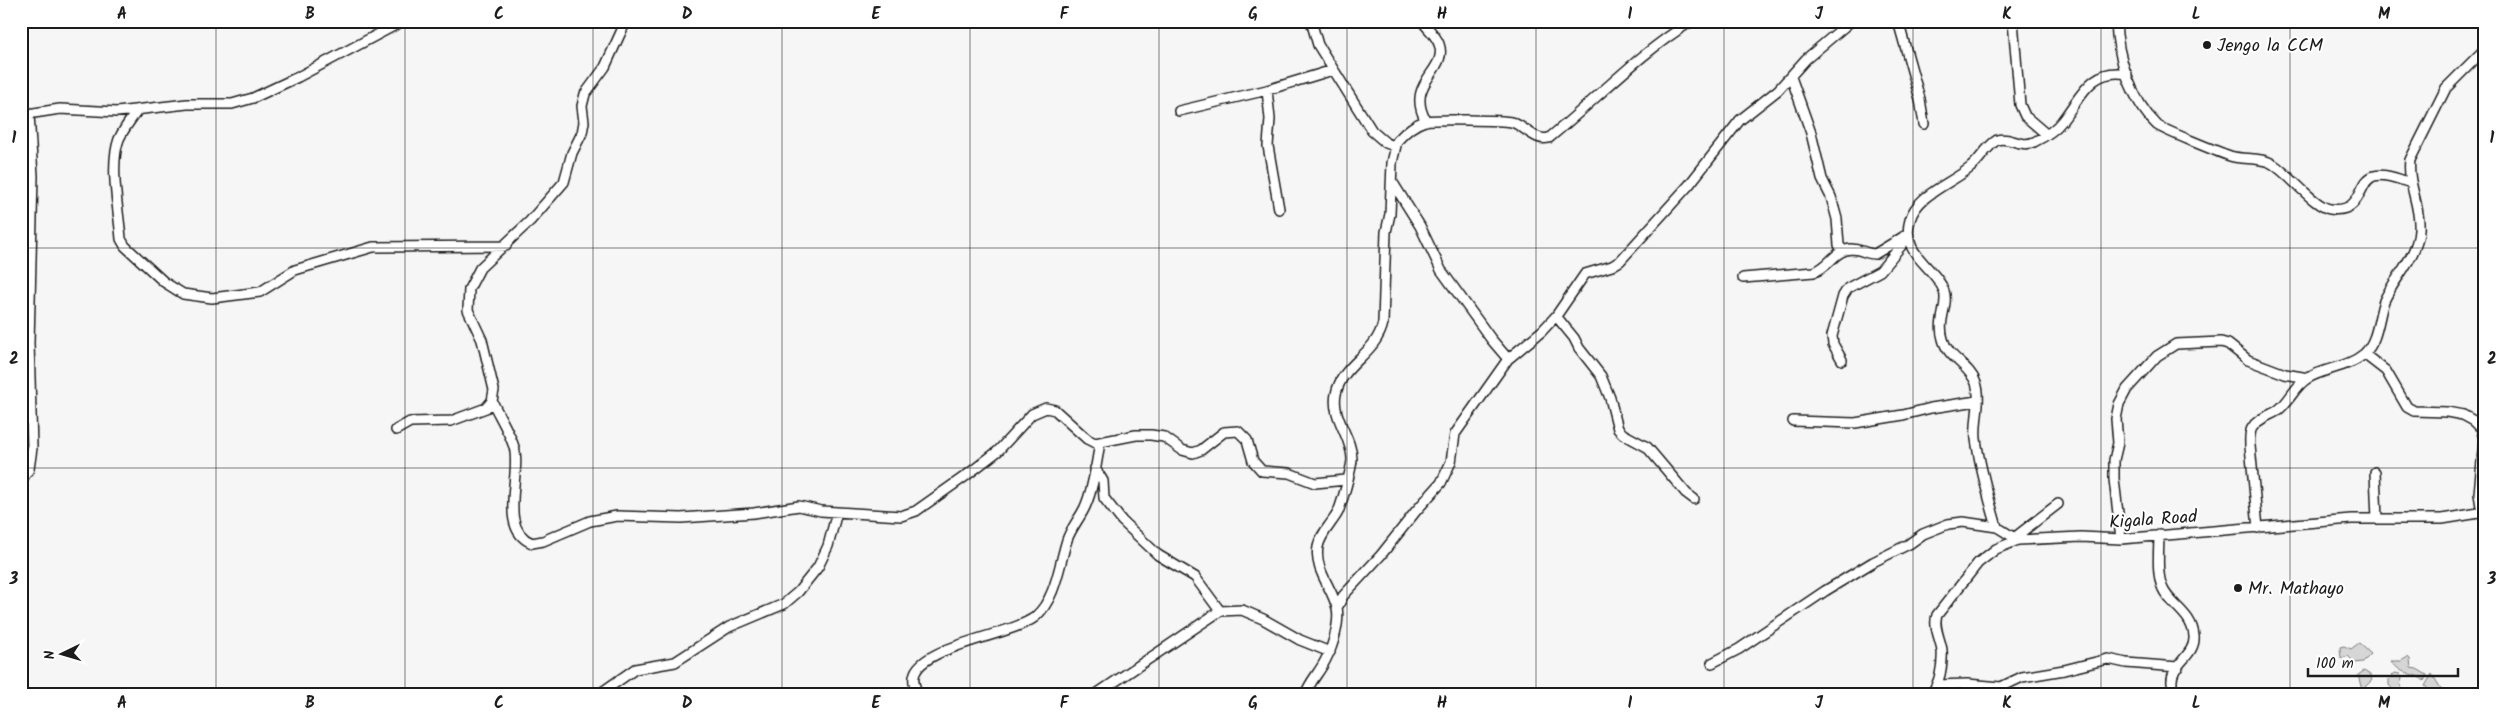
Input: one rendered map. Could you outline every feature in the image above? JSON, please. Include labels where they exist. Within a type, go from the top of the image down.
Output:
[{"type":"street","points":[[21,481],[29,469],[32,448],[29,343],[33,176],[25,114],[60,109],[117,112],[187,104],[232,104],[252,98],[298,77],[403,21]]},
{"type":"street","points":[[396,430],[410,422],[451,421],[486,408],[492,401],[494,390],[491,376],[479,332],[470,316],[467,300],[469,289],[480,268],[506,246],[545,206],[564,182],[572,153],[582,133],[584,122],[582,106],[585,94],[604,67],[626,21]]},
{"type":"street","points":[[1311,21],[1318,45],[1372,130],[1386,143],[1394,146]]},
{"type":"street","points":[[1422,21],[1438,41],[1440,52],[1418,99],[1420,111],[1426,120]]},
{"type":"street","points":[[1337,608],[1321,572],[1318,548],[1338,511],[1345,492],[1346,480],[1352,460],[1338,418],[1336,395],[1350,367],[1367,353],[1380,337],[1383,324],[1386,232],[1393,183],[1394,146],[1402,135],[1426,120],[1495,120],[1511,122],[1522,126],[1537,138],[1543,140],[1549,138],[1664,38],[1692,21]]},
{"type":"street","points":[[1305,695],[1310,682],[1330,652],[1336,625],[1337,608],[1343,596],[1381,555],[1441,483],[1451,462],[1455,434],[1508,359],[1542,332],[1556,316],[1585,274],[1612,266],[1620,261],[1689,185],[1740,120],[1790,77],[1806,59],[1852,21]]},
{"type":"street","points":[[1898,21],[1920,99],[1924,124]]},
{"type":"street","points":[[2013,21],[2020,105],[2025,116],[2046,134]]},
{"type":"street","points":[[2116,21],[2126,74],[2134,91],[2157,126],[2230,156],[2272,163],[2328,209],[2344,210],[2359,198],[2367,181],[2373,176],[2383,175],[2411,183]]},
{"type":"street","points":[[2258,528],[2254,506],[2250,434],[2253,427],[2260,419],[2285,404],[2292,392],[2308,378],[2346,364],[2364,354],[2374,337],[2384,301],[2416,246],[2420,230],[2419,216],[2408,173],[2410,160],[2446,88],[2485,49]]},
{"type":"street","points":[[1179,112],[1267,90],[1333,70]]},
{"type":"street","points":[[1842,360],[1833,344],[1832,336],[1843,296],[1848,288],[1880,271],[1901,246],[1917,204],[1970,167],[1990,144],[2002,138],[2028,144],[2056,127],[2077,98],[2100,76],[2109,73],[2126,74]]},
{"type":"street","points":[[1790,77],[1811,133],[1822,179],[1831,197],[1837,219],[1839,245],[1843,251]]},
{"type":"street","points":[[1267,90],[1270,119],[1268,146],[1279,209]]},
{"type":"street","points":[[138,110],[118,142],[115,174],[121,239],[125,246],[164,282],[183,294],[212,298],[260,292],[295,270],[373,246],[506,246]]},
{"type":"street","points":[[1393,183],[1420,226],[1441,270],[1491,339],[1508,359]]},
{"type":"street","points":[[1743,278],[1814,272],[1821,270],[1843,251],[1854,249],[1875,254],[1906,235]]},
{"type":"street","points":[[1906,235],[1922,264],[1940,282],[1944,292],[1946,300],[1940,327],[1947,352],[1974,377],[1978,392],[1976,439],[1990,502],[1998,527]]},
{"type":"street","points":[[1556,316],[1601,376],[1610,398],[1618,429],[1623,434],[1647,447],[1694,500]]},
{"type":"street","points":[[2121,540],[2114,479],[2114,460],[2118,443],[2116,419],[2120,404],[2128,389],[2156,356],[2176,344],[2221,342],[2228,344],[2248,360],[2285,374],[2308,378]]},
{"type":"street","points":[[2364,354],[2386,371],[2407,407],[2414,411],[2447,412],[2463,415],[2483,425],[2484,439],[2479,494],[2483,512]]},
{"type":"street","points":[[492,401],[514,446],[516,473],[512,503],[514,523],[519,533],[530,543],[543,541],[590,521],[617,516],[681,518],[754,513],[799,506],[837,512],[893,517],[916,511],[998,451],[1024,421],[1040,409],[1055,410],[1090,442],[1100,443],[1127,436],[1151,435],[1164,438],[1182,450],[1193,453],[1201,450],[1224,432],[1234,431],[1242,433],[1247,440],[1253,461],[1262,471],[1290,473],[1315,483],[1346,480]]},
{"type":"street","points":[[1793,421],[1855,424],[1931,408],[1977,401]]},
{"type":"street","points":[[918,695],[914,678],[918,668],[925,662],[973,640],[1022,625],[1036,616],[1047,603],[1067,538],[1085,506],[1100,443]]},
{"type":"street","points":[[1095,468],[1102,482],[1104,498],[1122,521],[1158,554],[1195,577],[1220,611]]},
{"type":"street","points":[[2375,472],[2377,519]]},
{"type":"street","points":[[1712,663],[1755,639],[1824,591],[1872,562],[1909,544],[1923,534],[1948,524],[1963,522],[1998,527],[2016,539],[2058,504]]},
{"type":"street","points":[[598,695],[635,670],[675,662],[721,631],[784,604],[798,592],[818,567],[828,546],[837,512]]},
{"type":"street","name":"Kigala Road","points":[[1930,695],[1937,685],[1942,651],[1936,623],[1937,615],[1978,563],[1996,549],[2016,539],[2081,537],[2121,540],[2159,535],[2342,520],[2442,520],[2483,512]]},
{"type":"street","points":[[2159,535],[2162,587],[2188,619],[2194,636],[2194,644],[2173,672],[2172,683]]},
{"type":"street","points":[[1095,695],[1220,611],[1242,610],[1263,619],[1300,640],[1330,652]]},
{"type":"street","points":[[1937,685],[1967,684],[2001,687],[2022,677],[2064,670],[2108,659],[2126,663],[2178,667]]},
{"type":"shaded area","points":[[2359,643],[2371,654],[2363,662],[2355,663],[2348,656],[2341,658],[2340,647],[2344,646],[2351,649]]},
{"type":"shaded area","points":[[2408,657],[2411,668],[2427,675],[2424,681],[2400,670],[2391,661],[2401,661]]},
{"type":"shaded area","points":[[2364,671],[2370,675],[2372,680],[2362,690],[2358,675]]},
{"type":"shaded area","points":[[2395,673],[2400,674],[2402,679],[2400,684],[2404,695],[2393,695],[2394,691],[2389,685],[2389,679]]},
{"type":"shaded area","points":[[2432,674],[2445,695],[2435,695],[2425,686]]},
{"type":"place","name":"Jengo la CCM","points":[[2207,45]]},
{"type":"place","name":"Mr. Mathayo","points":[[2238,588]]}]
